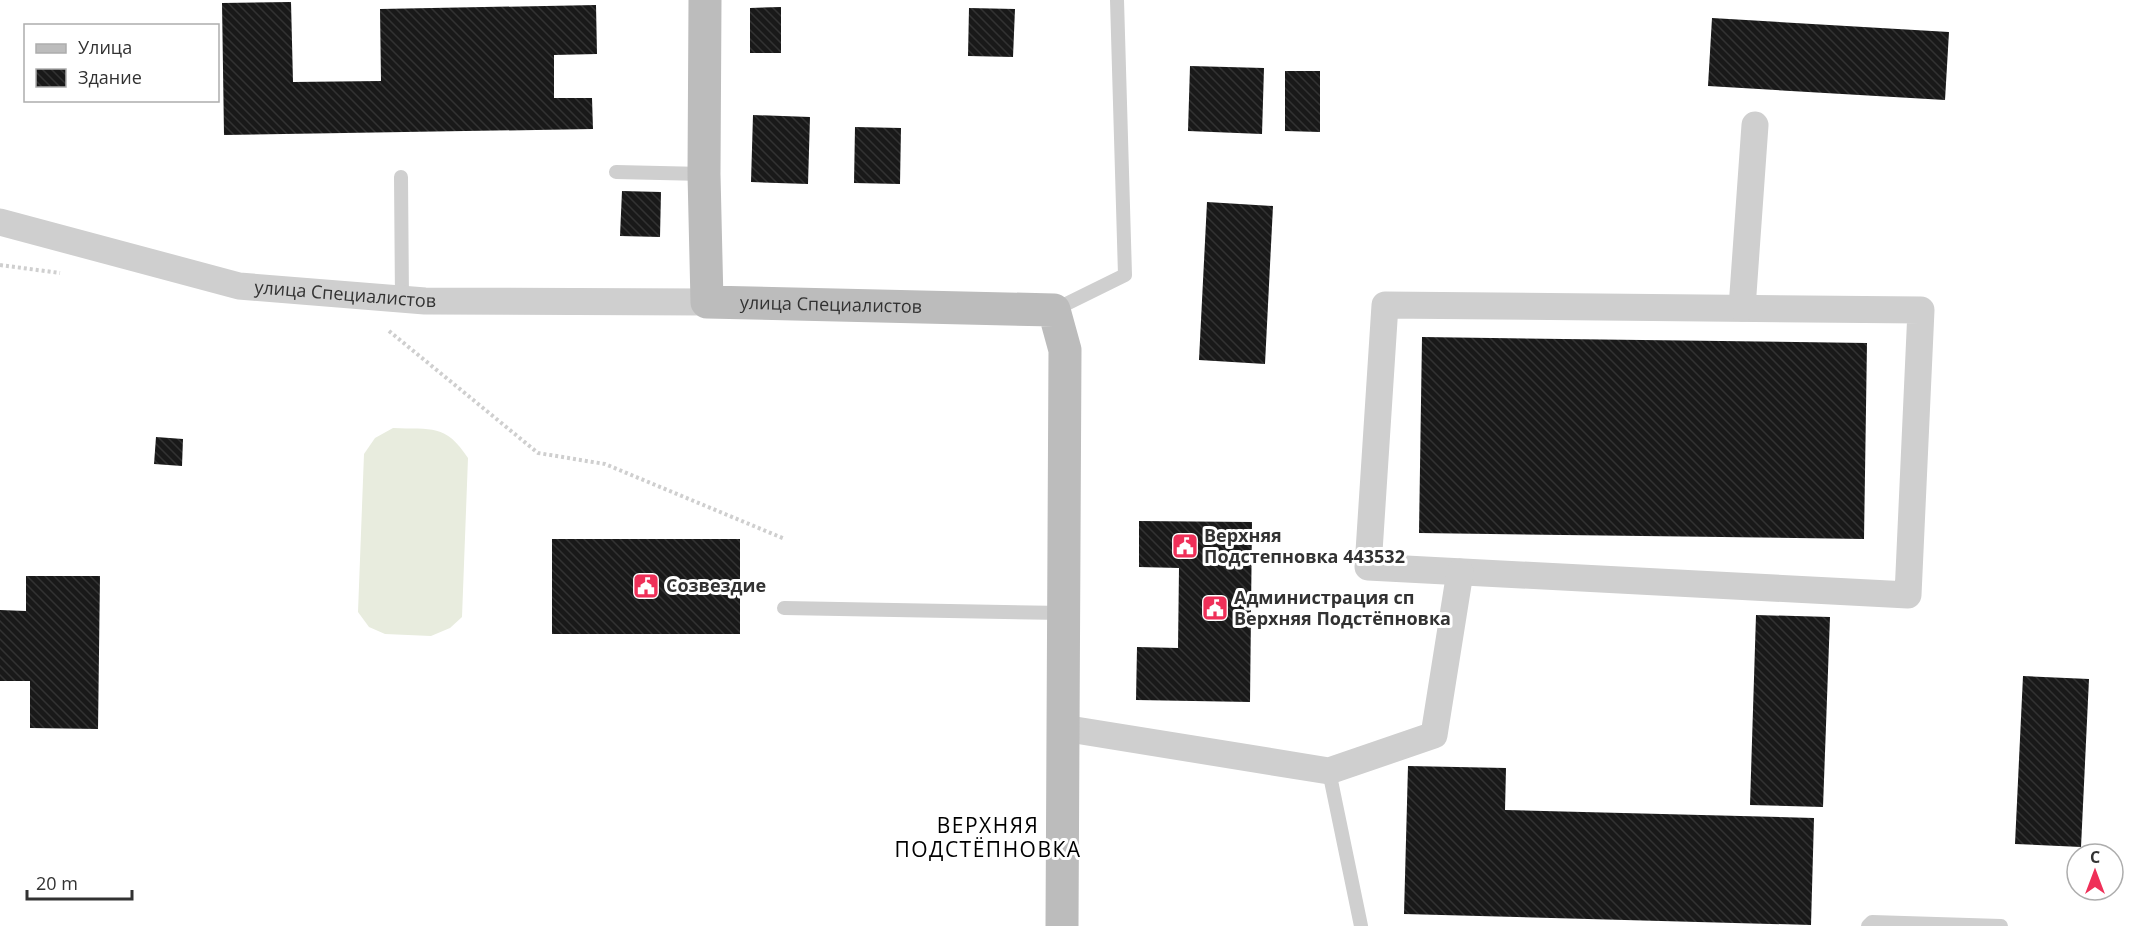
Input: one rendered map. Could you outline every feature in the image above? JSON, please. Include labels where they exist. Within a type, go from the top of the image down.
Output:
[{"type":"street","points":[[705,0],[704,174],[707,302]]},
{"type":"street","points":[[1742,308],[1755,125]]},
{"type":"street","name":"улица Специалистов","points":[[0,222],[239,286],[402,299],[707,302],[1054,310]]},
{"type":"street","points":[[1385,305],[1921,310],[1908,595],[1460,572],[1368,567],[1385,305]]},
{"type":"street","points":[[1054,310],[1065,350],[1062,926]]},
{"type":"street","points":[[1063,728],[1329,771],[1434,735],[1460,572]]},
{"type":"lane","points":[[1054,310],[1125,275],[1117,0]]},
{"type":"lane","points":[[616,172],[704,174]]},
{"type":"lane","points":[[401,177],[402,299]]},
{"type":"lane","points":[[784,608],[1064,613]]},
{"type":"lane","points":[[1329,771],[1361,926]]},
{"type":"lane","points":[[1868,926],[1872,922],[2001,926]]},
{"type":"path","points":[[0,265],[70,275]]},
{"type":"path","points":[[381,324],[537,453],[605,464],[785,539]]},
{"type":"shaded area","points":[[393,428],[428,429],[444,434],[460,447],[468,458],[462,617],[450,628],[431,636],[385,634],[369,627],[358,612],[364,454],[375,438]]},
{"type":"building","points":[[291,2],[293,82],[381,81],[380,9],[596,5],[597,54],[554,55],[554,98],[592,98],[593,129],[224,135],[222,3]]},
{"type":"building","points":[[781,7],[781,53],[750,53],[750,8]]},
{"type":"building","points":[[969,8],[1015,9],[1013,57],[968,56]]},
{"type":"building","points":[[1712,18],[1949,32],[1945,100],[1708,86]]},
{"type":"building","points":[[1190,66],[1264,68],[1262,134],[1188,131]]},
{"type":"building","points":[[1285,71],[1320,71],[1320,132],[1285,131]]},
{"type":"building","points":[[753,115],[810,117],[808,184],[751,182]]},
{"type":"building","points":[[855,127],[901,128],[900,184],[854,183]]},
{"type":"building","points":[[622,191],[661,192],[660,237],[620,236]]},
{"type":"building","points":[[1207,202],[1273,206],[1265,364],[1199,360]]},
{"type":"building","points":[[1422,337],[1867,343],[1864,539],[1419,533]]},
{"type":"building","points":[[156,437],[183,439],[182,466],[154,464]]},
{"type":"building","name":"Администрация сп Верхняя Подстёпновка","points":[[1139,521],[1252,522],[1250,702],[1136,700],[1137,647],[1178,648],[1179,568],[1139,567]]},
{"type":"building","name":"Созвездие","points":[[552,539],[740,539],[740,634],[552,634]]},
{"type":"building","points":[[26,576],[100,576],[98,729],[30,728],[30,681],[0,681],[0,610],[26,611]]},
{"type":"building","points":[[1756,615],[1830,617],[1823,807],[1750,805]]},
{"type":"building","points":[[2023,676],[2089,679],[2081,842],[2065,842],[2065,846],[2015,844]]},
{"type":"building","points":[[1408,766],[1506,768],[1505,810],[1814,818],[1811,925],[1404,914]]},
{"type":"place","name":"Верхняя Подстепновка 443532","points":[[1185,546]]},
{"type":"place","name":"Созвездие","points":[[646,586]]},
{"type":"place","name":"Администрация сп Верхняя Подстёпновка","points":[[1215,608]]},
{"type":"district","name":"ВЕРХНЯЯ ПОДСТЁПНОВКА","points":[[988,838]]}]
